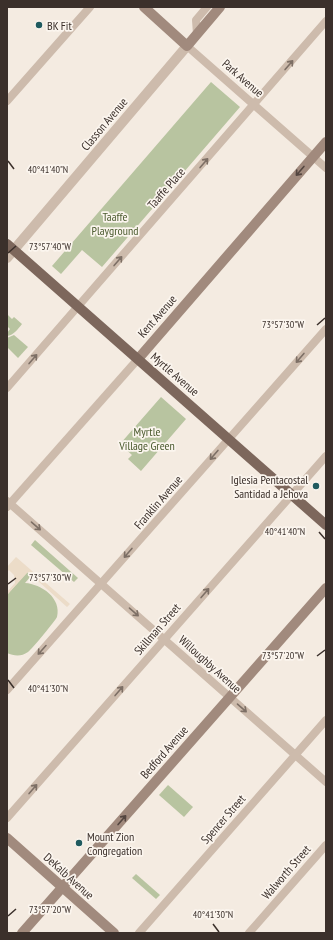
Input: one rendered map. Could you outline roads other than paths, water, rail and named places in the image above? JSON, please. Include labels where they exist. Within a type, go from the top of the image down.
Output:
[{"type":"main road","name":"Park Avenue","points":[[144,7],[187,46]]},
{"type":"main road","name":"Classon Avenue","points":[[187,46],[220,7]]},
{"type":"main road","name":"Kent Avenue","points":[[138,359],[326,142]]},
{"type":"main road","name":"Myrtle Avenue","points":[[11,247],[326,525]]},
{"type":"main road","name":"Bedford Avenue","points":[[22,933],[326,588]]},
{"type":"main road","name":"DeKalb Avenue","points":[[7,838],[114,933]]},
{"type":"street","points":[[7,101],[90,7]]},
{"type":"street","points":[[197,34],[196,20],[207,7]]},
{"type":"street","name":"Taaffe Place","points":[[7,388],[79,307],[326,21]]},
{"type":"street","name":"Park Avenue","points":[[187,46],[326,168]]},
{"type":"street","name":"Classon Avenue","points":[[7,258],[11,247],[187,46]]},
{"type":"street","name":"Franklin Avenue","points":[[7,690],[326,329]]},
{"type":"street","name":"Kent Avenue","points":[[8,504],[138,359]]},
{"type":"street","name":"Skillman Street","points":[[7,818],[326,456]]},
{"type":"street","name":"Willoughby Avenue","points":[[8,504],[326,782]]},
{"type":"street","name":"Spencer Street","points":[[139,933],[326,720]]},
{"type":"street","name":"Walworth Street","points":[[249,933],[326,845]]},
{"type":"place","name":"BK Fit","points":[[39,25]]},
{"type":"place","name":"Iglesia Pentacostal Santidad a Jehova","points":[[316,486]]},
{"type":"place","name":"Mount Zion Congregation","points":[[79,843]]},
{"type":"park label","name":"Taaffe Playground","points":[[115,223]]},
{"type":"park label","name":"Myrtle Village Green","points":[[147,438]]}]
